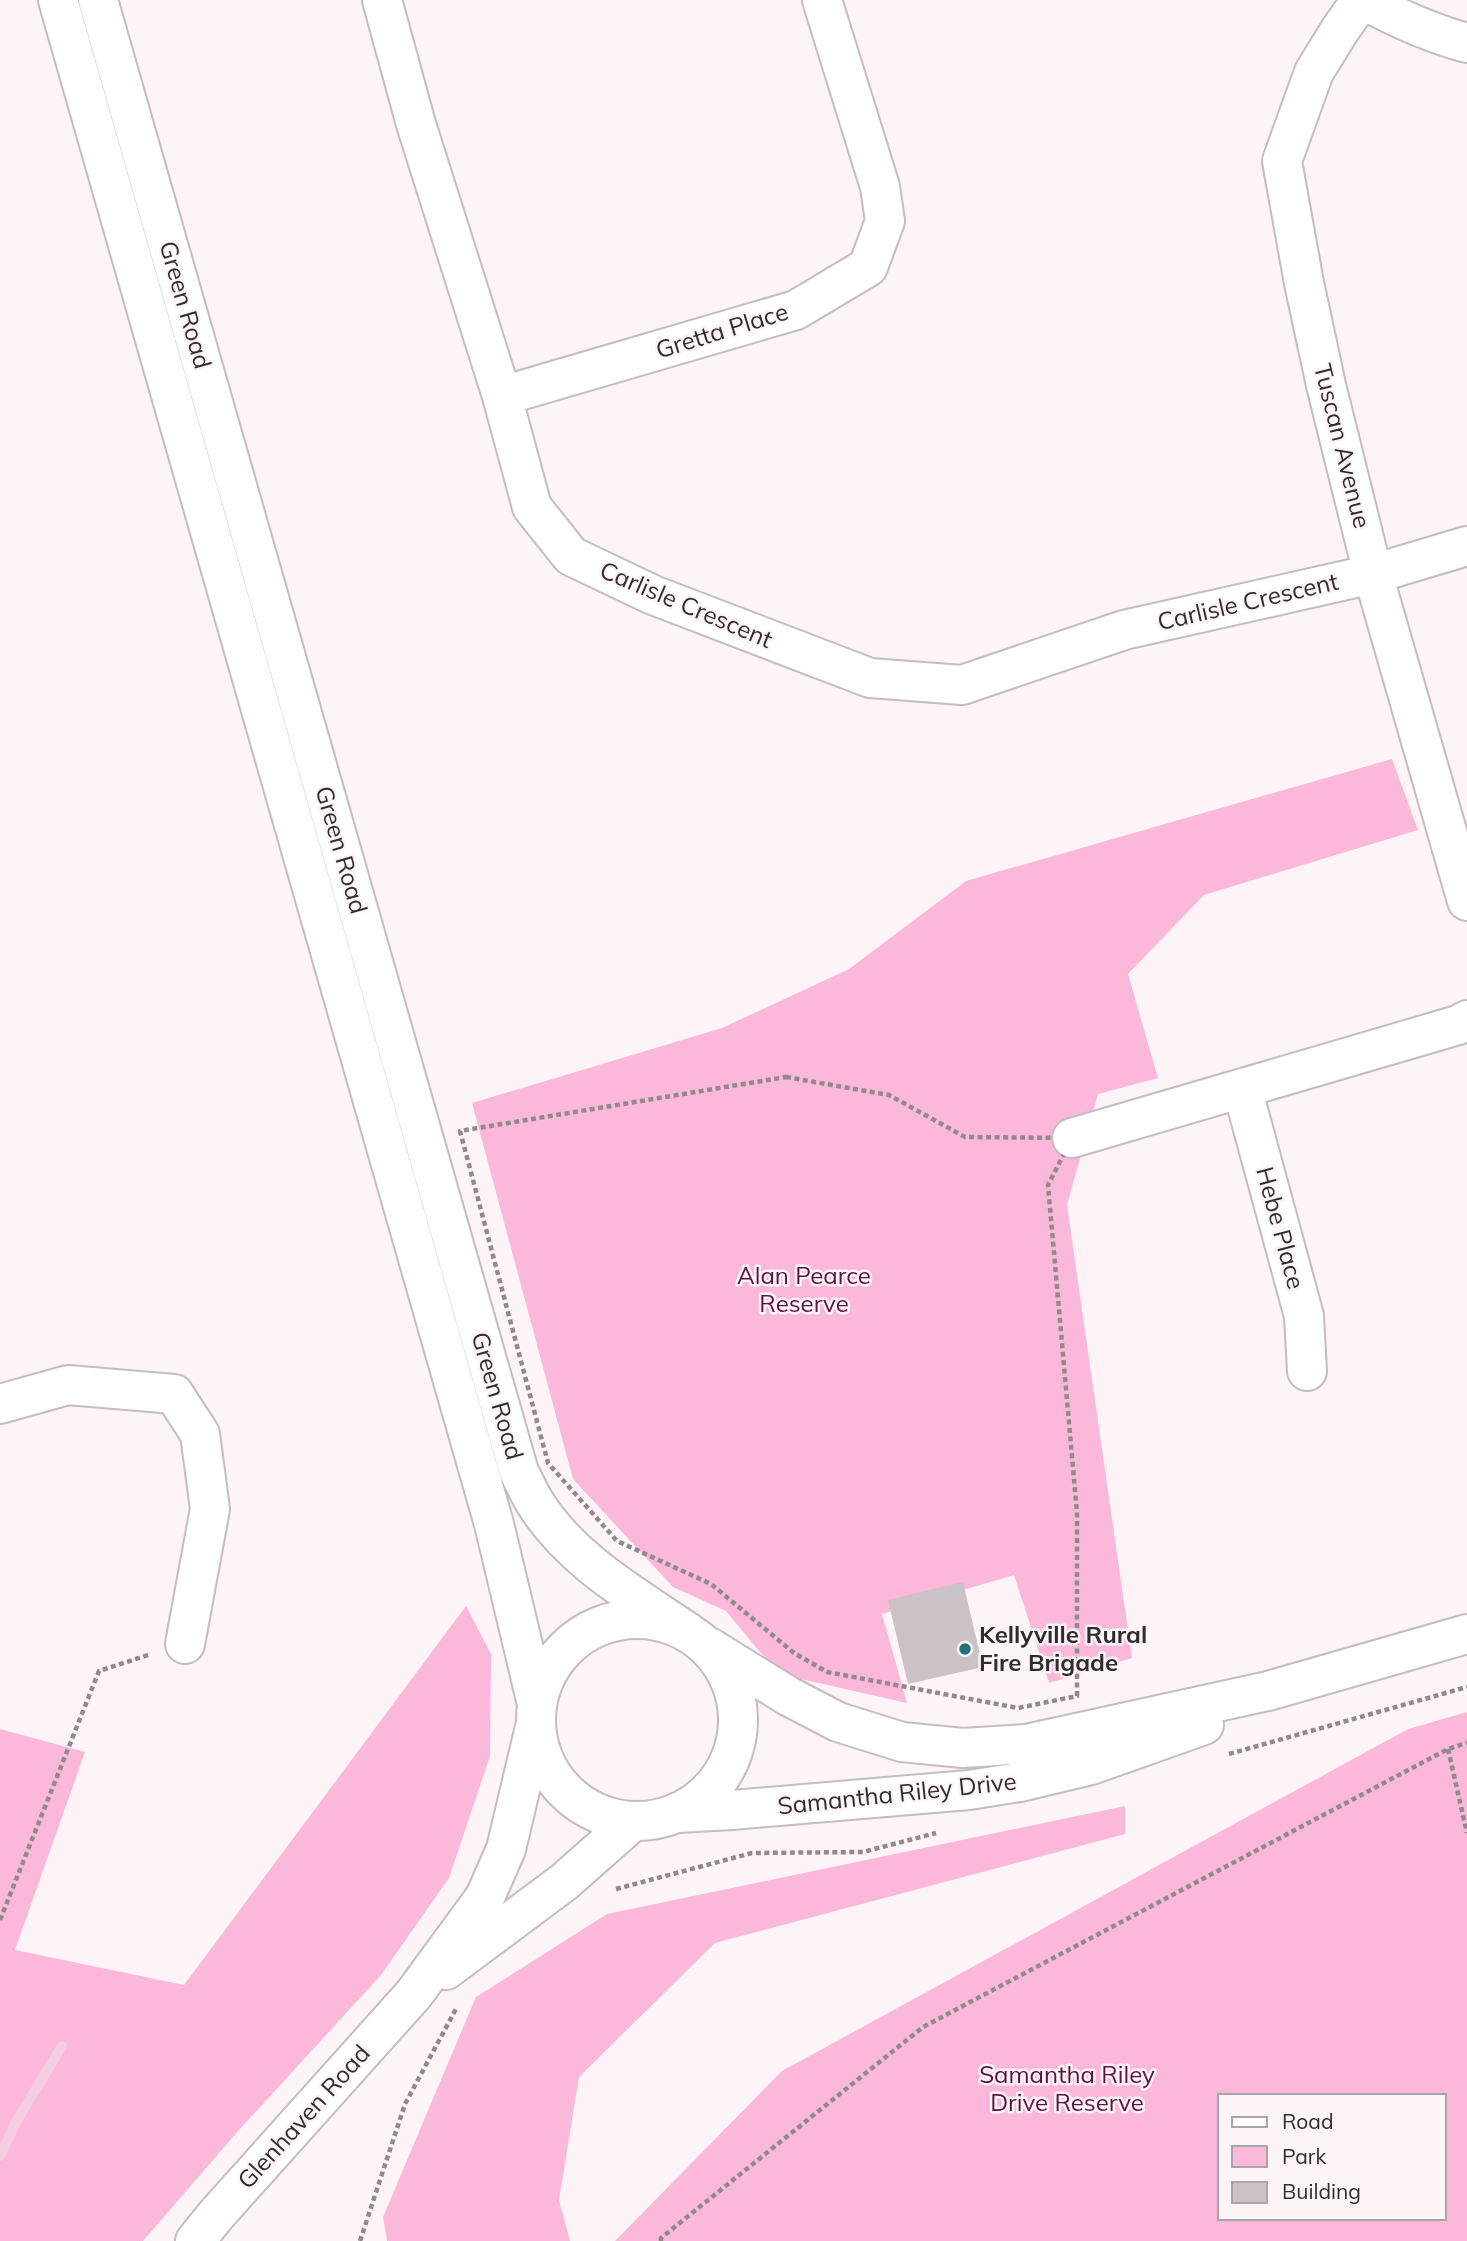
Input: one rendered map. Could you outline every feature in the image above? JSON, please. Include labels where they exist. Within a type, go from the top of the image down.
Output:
[{"type":"main road","name":"Green Road","points":[[58,0],[494,1524],[536,1713]]},
{"type":"main road","name":"Green Road","points":[[98,0],[519,1472],[534,1501],[576,1552],[609,1579],[699,1640]]},
{"type":"main road","name":"Carlisle Crescent","points":[[382,0],[416,124],[502,396],[532,507],[570,556],[653,595],[870,678],[962,685],[1124,629],[1373,574],[1467,546]]},
{"type":"main road","name":"Gretta Place","points":[[502,396],[796,310],[868,267],[885,220],[880,187],[822,0]]},
{"type":"main road","points":[[1362,0],[1403,21],[1467,43]]},
{"type":"main road","name":"Tuscan Avenue","points":[[1362,0],[1314,72],[1282,161],[1309,308],[1373,574],[1467,901]]},
{"type":"main road","points":[[1072,1138],[1458,1025],[1467,1020]]},
{"type":"main road","name":"Hebe Place","points":[[1242,1088],[1304,1316],[1307,1370]]},
{"type":"main road","points":[[0,1404],[68,1385],[174,1394],[201,1434],[210,1508],[185,1644]]},
{"type":"main road","points":[[629,1618],[660,1620],[699,1640],[726,1671],[737,1698],[739,1713],[736,1742],[726,1769],[717,1782],[696,1802],[676,1813],[633,1821],[597,1813],[565,1792],[544,1762],[536,1738],[536,1713],[549,1667],[572,1641],[598,1625],[629,1618]]},
{"type":"main road","name":"Samantha Riley Drive","points":[[699,1640],[788,1696],[838,1722],[902,1742],[963,1748],[1026,1744],[1268,1691],[1467,1634]]},
{"type":"main road","name":"Samantha Riley Drive","points":[[676,1813],[969,1790],[1020,1782],[1091,1765],[1146,1747],[1207,1724],[1268,1691]]},
{"type":"main road","name":"Glenhaven Road","points":[[195,2241],[414,1994],[485,1897],[506,1849],[536,1713]]},
{"type":"main road","name":"Glenhaven Road","points":[[414,1994],[564,1882],[633,1821]]},
{"type":"path","points":[[786,1077],[889,1095],[965,1137],[1072,1138],[1048,1185],[1077,1513],[1077,1696],[1018,1708],[827,1672],[794,1653],[711,1584],[617,1541],[548,1463],[460,1131],[786,1077]]},
{"type":"path","points":[[0,1920],[99,1671],[185,1644]]},
{"type":"path","points":[[1226,1755],[1467,1687]]},
{"type":"path","points":[[660,2241],[671,2229],[923,2027],[1448,1749],[1467,1744]]},
{"type":"path","points":[[1448,1749],[1467,1833]]},
{"type":"path","points":[[607,1892],[752,1853],[863,1852],[944,1832]]},
{"type":"path","points":[[360,2241],[405,2104],[457,2005]]},
{"type":"green space","name":"Alan Pearce Reserve","points":[[1392,759],[1418,830],[1204,895],[1128,974],[1158,1078],[1098,1094],[1067,1205],[1132,1658],[1049,1683],[1014,1575],[882,1614],[907,1703],[783,1675],[726,1611],[673,1587],[573,1479],[472,1103],[722,1028],[849,969],[966,881]]},
{"type":"green space","points":[[466,1606],[491,1654],[490,1756],[449,1878],[381,1975],[239,2130],[143,2241],[0,2241],[0,1729],[85,1752],[15,1950],[184,1985]]},
{"type":"green space","name":"Samantha Riley Drive Reserve","points":[[1467,1712],[1467,2241],[615,2241],[782,2071],[1408,1729]]},
{"type":"green space","points":[[1125,1806],[1125,1834],[715,1943],[579,2077],[559,2200],[570,2241],[387,2241],[383,2217],[476,1997],[607,1914]]},
{"type":"building","points":[[963,1582],[983,1667],[908,1684],[888,1600]]},
{"type":"waterway","points":[[0,2156],[16,2122],[62,2046]]},
{"type":"place","name":"Kellyville Rural Fire Brigade","points":[[965,1649]]}]
